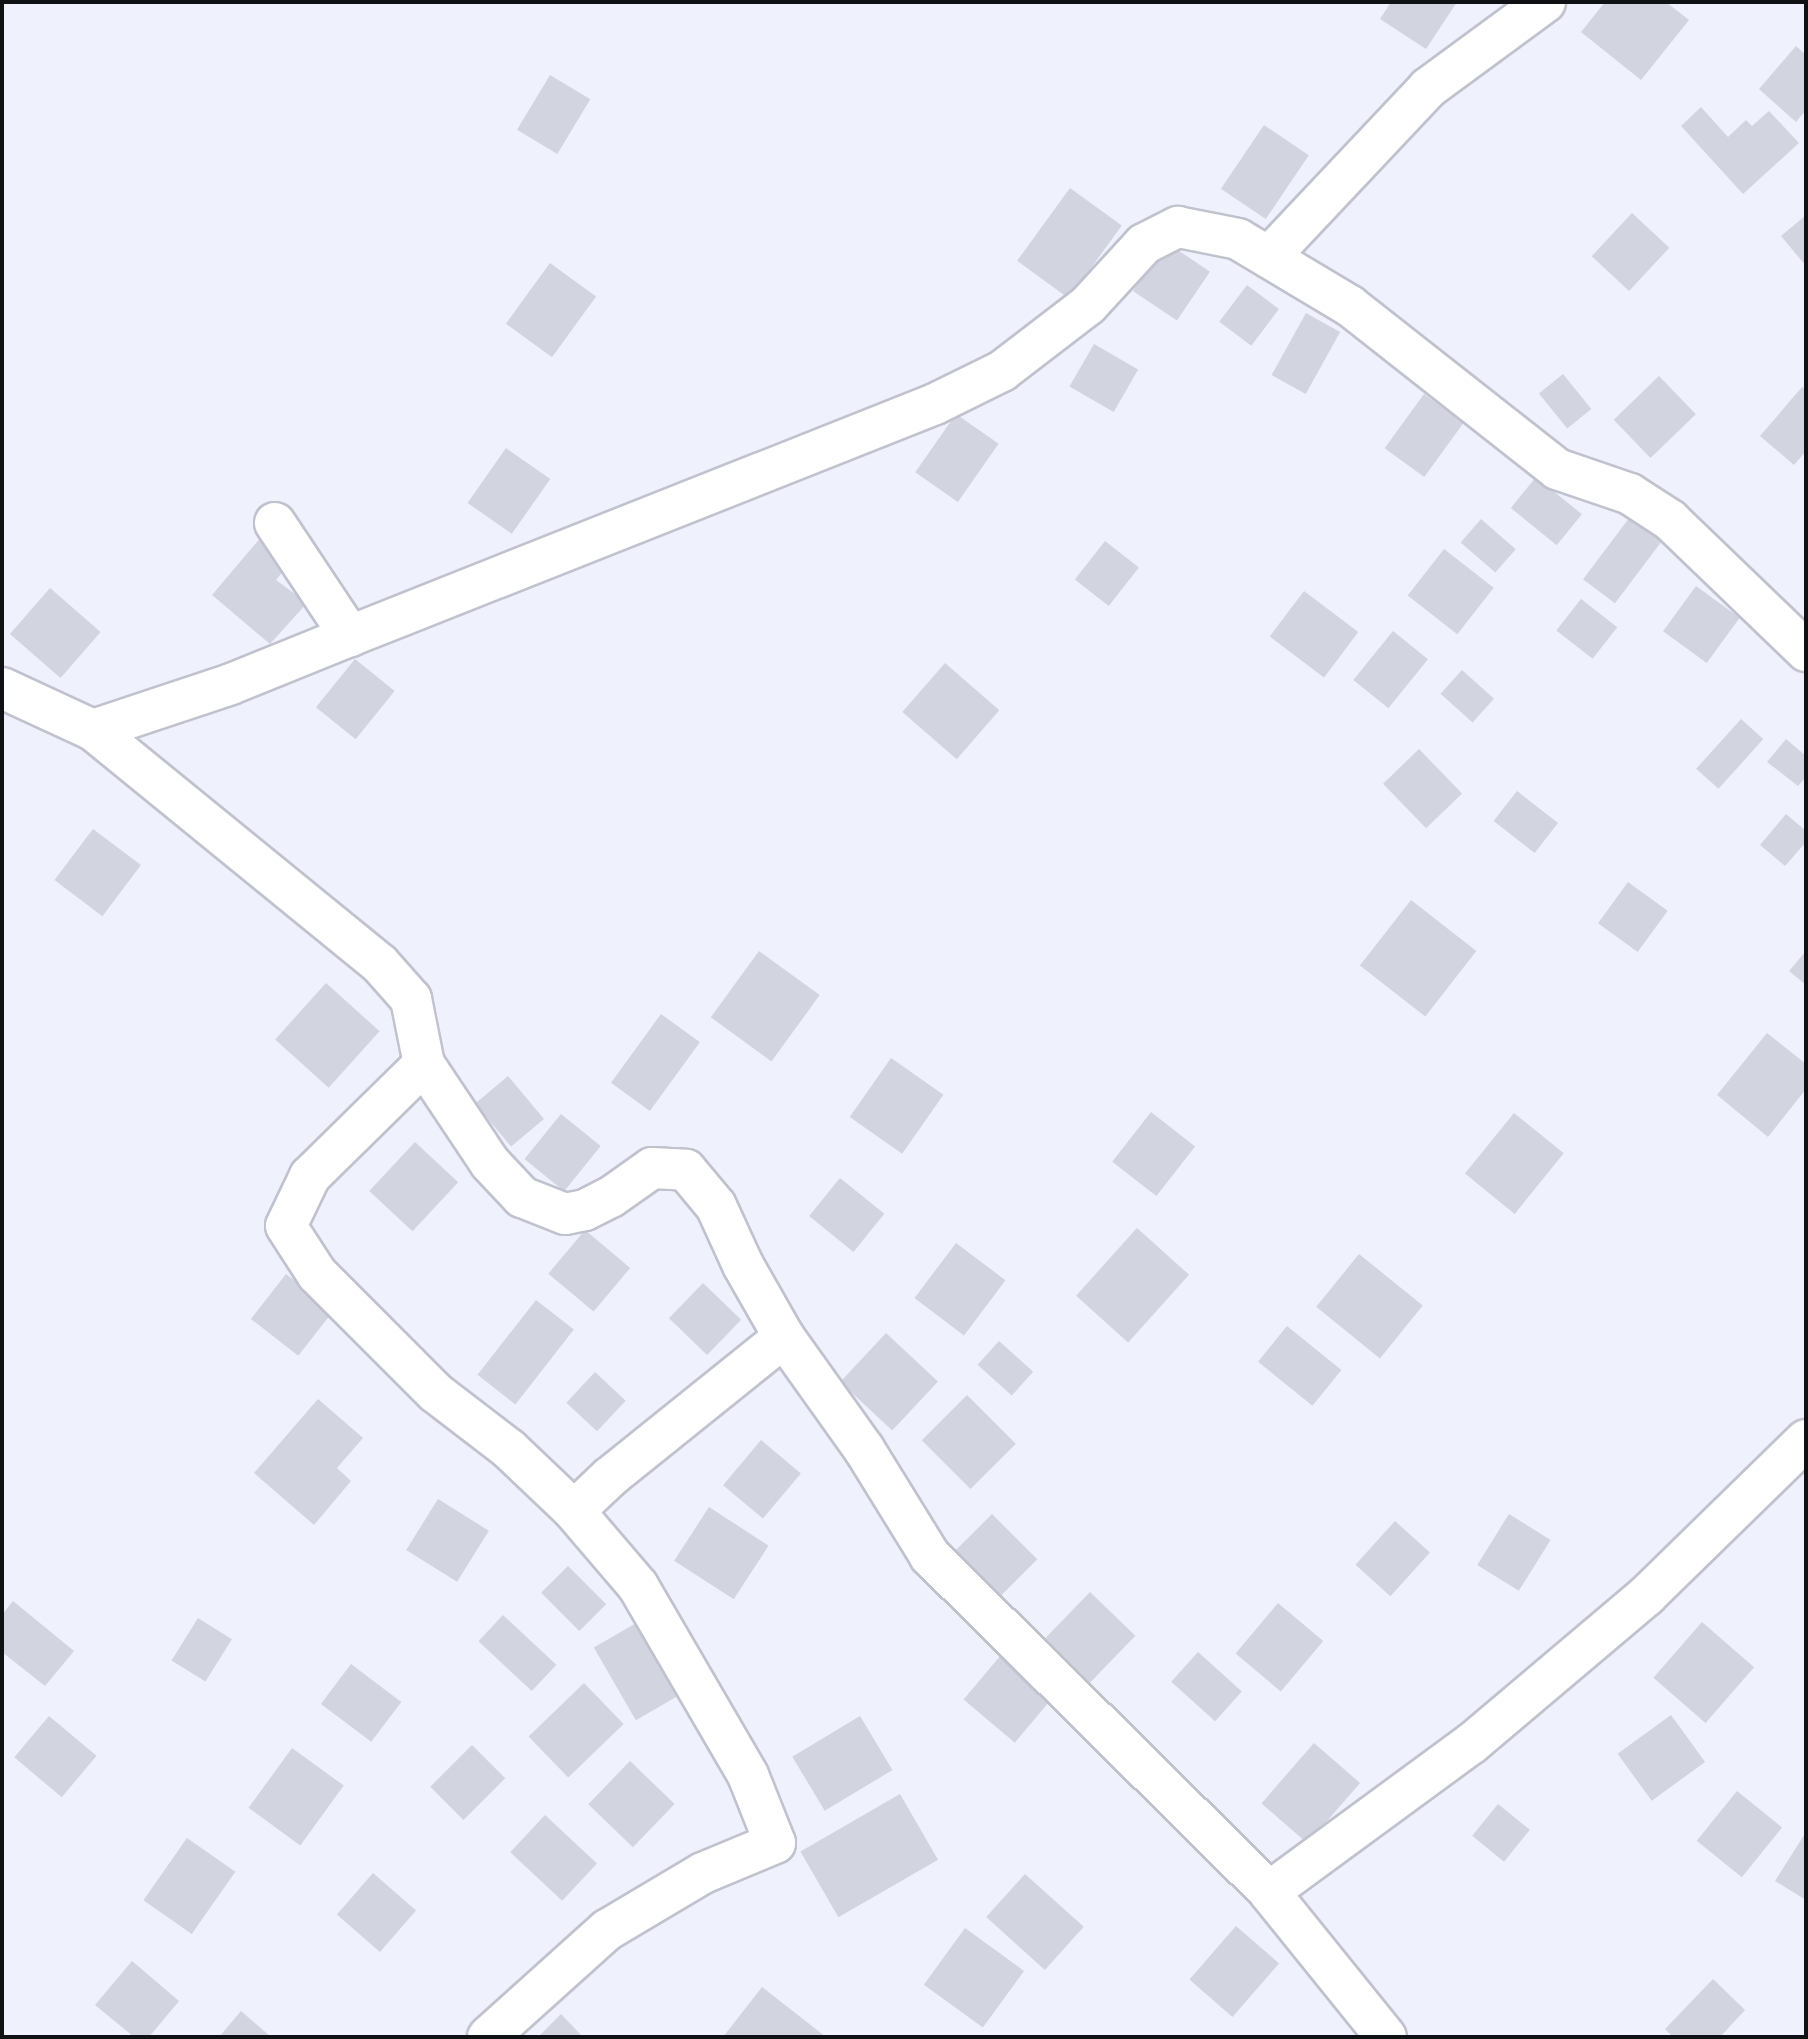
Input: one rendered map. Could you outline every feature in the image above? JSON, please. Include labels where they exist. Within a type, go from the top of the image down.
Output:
[{"type":"street","points":[[1269,257],[1428,88],[1545,2]]},
{"type":"street","points":[[93,730],[231,684],[935,404],[1002,371],[1088,305],[1144,244],[1178,227],[1238,239],[1269,257],[1350,306],[1557,469],[1630,494],[1670,520],[1806,651]]},
{"type":"street","points":[[275,523],[350,636]]},
{"type":"street","points":[[2,688],[93,730],[380,964],[411,999],[424,1064],[490,1163],[522,1197],[565,1214],[585,1210],[611,1197],[652,1168],[686,1170],[716,1206],[743,1265],[784,1337],[864,1449],[930,1556],[1269,1892],[1386,2037]]},
{"type":"street","points":[[424,1064],[310,1176],[286,1226],[317,1274],[436,1393],[509,1449],[574,1511],[638,1586],[748,1775],[775,1843],[703,1873],[607,1930],[488,2037]]},
{"type":"street","points":[[574,1511],[610,1477],[784,1337]]},
{"type":"street","points":[[1269,1892],[1472,1743],[1646,1596],[1806,1440]]},
{"type":"building","points":[[1391,2],[1457,2],[1426,49],[1380,19]]},
{"type":"building","points":[[1605,2],[1666,2],[1689,20],[1641,80],[1581,32]]},
{"type":"building","points":[[1796,46],[1806,55],[1806,110],[1796,122],[1759,89]]},
{"type":"building","points":[[550,75],[590,99],[557,154],[517,130]]},
{"type":"building","points":[[1701,107],[1728,137],[1746,120],[1752,126],[1769,111],[1799,143],[1743,194],[1681,126]]},
{"type":"building","points":[[1264,125],[1309,155],[1266,219],[1221,189]]},
{"type":"building","points":[[1070,188],[1122,226],[1069,298],[1017,261]]},
{"type":"building","points":[[1632,213],[1669,248],[1629,291],[1592,256]]},
{"type":"building","points":[[1806,215],[1806,266],[1781,236]]},
{"type":"building","points":[[1166,242],[1210,272],[1177,321],[1133,291]]},
{"type":"building","points":[[550,263],[596,297],[552,357],[506,324]]},
{"type":"building","points":[[1247,285],[1279,309],[1251,346],[1219,322]]},
{"type":"building","points":[[1306,313],[1340,332],[1306,394],[1272,375]]},
{"type":"building","points":[[1094,344],[1138,369],[1114,412],[1070,386]]},
{"type":"building","points":[[1563,374],[1591,409],[1567,428],[1539,394]]},
{"type":"building","points":[[1659,376],[1696,414],[1650,458],[1614,420]]},
{"type":"building","points":[[1802,387],[1806,390],[1806,451],[1794,465],[1760,436]]},
{"type":"building","points":[[1424,394],[1464,423],[1424,477],[1385,448]]},
{"type":"building","points":[[956,414],[999,444],[958,502],[915,472]]},
{"type":"building","points":[[506,448],[550,479],[512,534],[468,503]]},
{"type":"building","points":[[1536,477],[1582,514],[1557,545],[1511,508]]},
{"type":"building","points":[[1630,517],[1662,541],[1615,603],[1583,579]]},
{"type":"building","points":[[1481,519],[1516,549],[1495,573],[1461,542]]},
{"type":"building","points":[[262,536],[289,564],[276,580],[307,603],[270,644],[212,595]]},
{"type":"building","points":[[1105,541],[1139,567],[1109,606],[1075,580]]},
{"type":"building","points":[[1444,549],[1494,588],[1457,634],[1408,595]]},
{"type":"building","points":[[1696,586],[1740,618],[1707,663],[1663,631]]},
{"type":"building","points":[[50,588],[101,632],[61,678],[10,634]]},
{"type":"building","points":[[1304,591],[1358,632],[1324,677],[1270,637]]},
{"type":"building","points":[[1581,599],[1617,627],[1593,659],[1556,631]]},
{"type":"building","points":[[1393,631],[1428,659],[1388,708],[1353,680]]},
{"type":"building","points":[[355,659],[395,691],[356,739],[316,707]]},
{"type":"building","points":[[945,663],[999,710],[957,759],[902,712]]},
{"type":"building","points":[[1462,670],[1494,699],[1473,723],[1441,694]]},
{"type":"building","points":[[1741,719],[1763,739],[1718,789],[1696,769]]},
{"type":"building","points":[[1786,739],[1806,756],[1806,777],[1798,786],[1767,762]]},
{"type":"building","points":[[1419,749],[1462,794],[1426,828],[1383,784]]},
{"type":"building","points":[[1517,791],[1558,823],[1535,853],[1494,821]]},
{"type":"building","points":[[1786,814],[1806,831],[1806,842],[1785,866],[1760,845]]},
{"type":"building","points":[[93,829],[141,865],[102,916],[54,880]]},
{"type":"building","points":[[1628,882],[1668,911],[1638,952],[1598,923]]},
{"type":"building","points":[[1411,900],[1476,951],[1425,1017],[1360,965]]},
{"type":"building","points":[[759,951],[820,995],[771,1061],[711,1017]]},
{"type":"building","points":[[1806,951],[1806,985],[1789,971]]},
{"type":"building","points":[[326,983],[380,1031],[329,1088],[275,1039]]},
{"type":"building","points":[[661,1014],[700,1042],[650,1111],[611,1083]]},
{"type":"building","points":[[1767,1033],[1806,1064],[1806,1089],[1768,1137],[1717,1095]]},
{"type":"building","points":[[891,1058],[943,1095],[902,1154],[850,1117]]},
{"type":"building","points":[[508,1076],[544,1119],[511,1147],[475,1104]]},
{"type":"building","points":[[1151,1112],[1195,1146],[1156,1196],[1112,1162]]},
{"type":"building","points":[[1514,1113],[1564,1153],[1515,1214],[1465,1174]]},
{"type":"building","points":[[561,1114],[601,1146],[564,1191],[524,1159]]},
{"type":"building","points":[[415,1142],[458,1182],[412,1231],[369,1191]]},
{"type":"building","points":[[840,1178],[884,1214],[853,1252],[809,1216]]},
{"type":"building","points":[[1137,1228],[1189,1275],[1128,1342],[1076,1296]]},
{"type":"building","points":[[585,1230],[630,1268],[594,1312],[548,1274]]},
{"type":"building","points":[[956,1243],[1006,1280],[964,1335],[914,1298]]},
{"type":"building","points":[[1359,1254],[1423,1306],[1380,1358],[1316,1307]]},
{"type":"building","points":[[286,1274],[333,1311],[298,1356],[251,1319]]},
{"type":"building","points":[[703,1283],[741,1320],[707,1355],[669,1318]]},
{"type":"building","points":[[536,1300],[574,1330],[515,1404],[478,1375]]},
{"type":"building","points":[[1287,1326],[1341,1370],[1312,1406],[1258,1362]]},
{"type":"building","points":[[886,1333],[938,1381],[892,1430],[840,1382]]},
{"type":"building","points":[[999,1341],[1033,1372],[1012,1396],[978,1365]]},
{"type":"building","points":[[595,1372],[626,1401],[597,1431],[566,1403]]},
{"type":"building","points":[[967,1395],[1016,1444],[971,1489],[922,1440]]},
{"type":"building","points":[[318,1399],[363,1438],[337,1468],[351,1481],[314,1525],[254,1473]]},
{"type":"building","points":[[761,1440],[801,1473],[763,1519],[723,1485]]},
{"type":"building","points":[[438,1499],[489,1531],[457,1582],[406,1550]]},
{"type":"building","points":[[709,1507],[769,1546],[734,1599],[674,1561]]},
{"type":"building","points":[[992,1514],[1037,1559],[997,1600],[952,1554]]},
{"type":"building","points":[[1509,1514],[1551,1540],[1519,1591],[1477,1565]]},
{"type":"building","points":[[1395,1521],[1430,1552],[1390,1596],[1356,1565]]},
{"type":"building","points":[[568,1566],[606,1604],[579,1631],[541,1593]]},
{"type":"building","points":[[1090,1592],[1135,1636],[1085,1688],[1040,1644]]},
{"type":"building","points":[[13,1601],[74,1651],[45,1686],[2,1652],[2,1615]]},
{"type":"building","points":[[1278,1603],[1323,1641],[1281,1691],[1236,1654]]},
{"type":"building","points":[[503,1615],[556,1665],[532,1691],[478,1641]]},
{"type":"building","points":[[198,1618],[232,1639],[205,1682],[172,1660]]},
{"type":"building","points":[[638,1622],[680,1695],[636,1720],[594,1648]]},
{"type":"building","points":[[1702,1622],[1754,1667],[1706,1723],[1653,1678]]},
{"type":"building","points":[[1006,1649],[1057,1692],[1015,1743],[964,1700]]},
{"type":"building","points":[[1198,1652],[1242,1691],[1215,1721],[1171,1682]]},
{"type":"building","points":[[351,1664],[401,1702],[371,1742],[321,1704]]},
{"type":"building","points":[[584,1683],[624,1724],[568,1777],[529,1736]]},
{"type":"building","points":[[1671,1715],[1705,1762],[1652,1801],[1618,1754]]},
{"type":"building","points":[[49,1716],[96,1756],[62,1797],[14,1757]]},
{"type":"building","points":[[860,1716],[892,1770],[825,1811],[792,1757]]},
{"type":"building","points":[[1314,1743],[1360,1783],[1308,1843],[1262,1803]]},
{"type":"building","points":[[472,1745],[505,1778],[464,1820],[430,1787]]},
{"type":"building","points":[[292,1748],[344,1786],[300,1845],[249,1808]]},
{"type":"building","points":[[630,1761],[675,1804],[633,1847],[588,1804]]},
{"type":"building","points":[[1737,1791],[1782,1828],[1742,1877],[1697,1841]]},
{"type":"building","points":[[900,1794],[938,1860],[838,1917],[800,1852]]},
{"type":"building","points":[[1498,1804],[1530,1830],[1504,1862],[1472,1836]]},
{"type":"building","points":[[545,1815],[597,1863],[562,1901],[510,1852]]},
{"type":"building","points":[[1806,1832],[1806,1900],[1775,1881]]},
{"type":"building","points":[[187,1838],[235,1872],[192,1934],[143,1900]]},
{"type":"building","points":[[373,1873],[416,1910],[380,1952],[337,1915]]},
{"type":"building","points":[[1025,1874],[1084,1927],[1045,1970],[986,1917]]},
{"type":"building","points":[[1236,1926],[1279,1963],[1232,2017],[1189,1980]]},
{"type":"building","points":[[965,1928],[1024,1971],[983,2028],[924,1985]]},
{"type":"building","points":[[132,1961],[179,2001],[149,2037],[134,2037],[95,2005]]},
{"type":"building","points":[[1713,1979],[1745,2010],[1720,2037],[1673,2037],[1665,2029]]},
{"type":"building","points":[[762,1987],[826,2037],[723,2037]]},
{"type":"building","points":[[241,2011],[271,2037],[219,2037]]},
{"type":"building","points":[[561,2014],[583,2037],[538,2037]]}]
